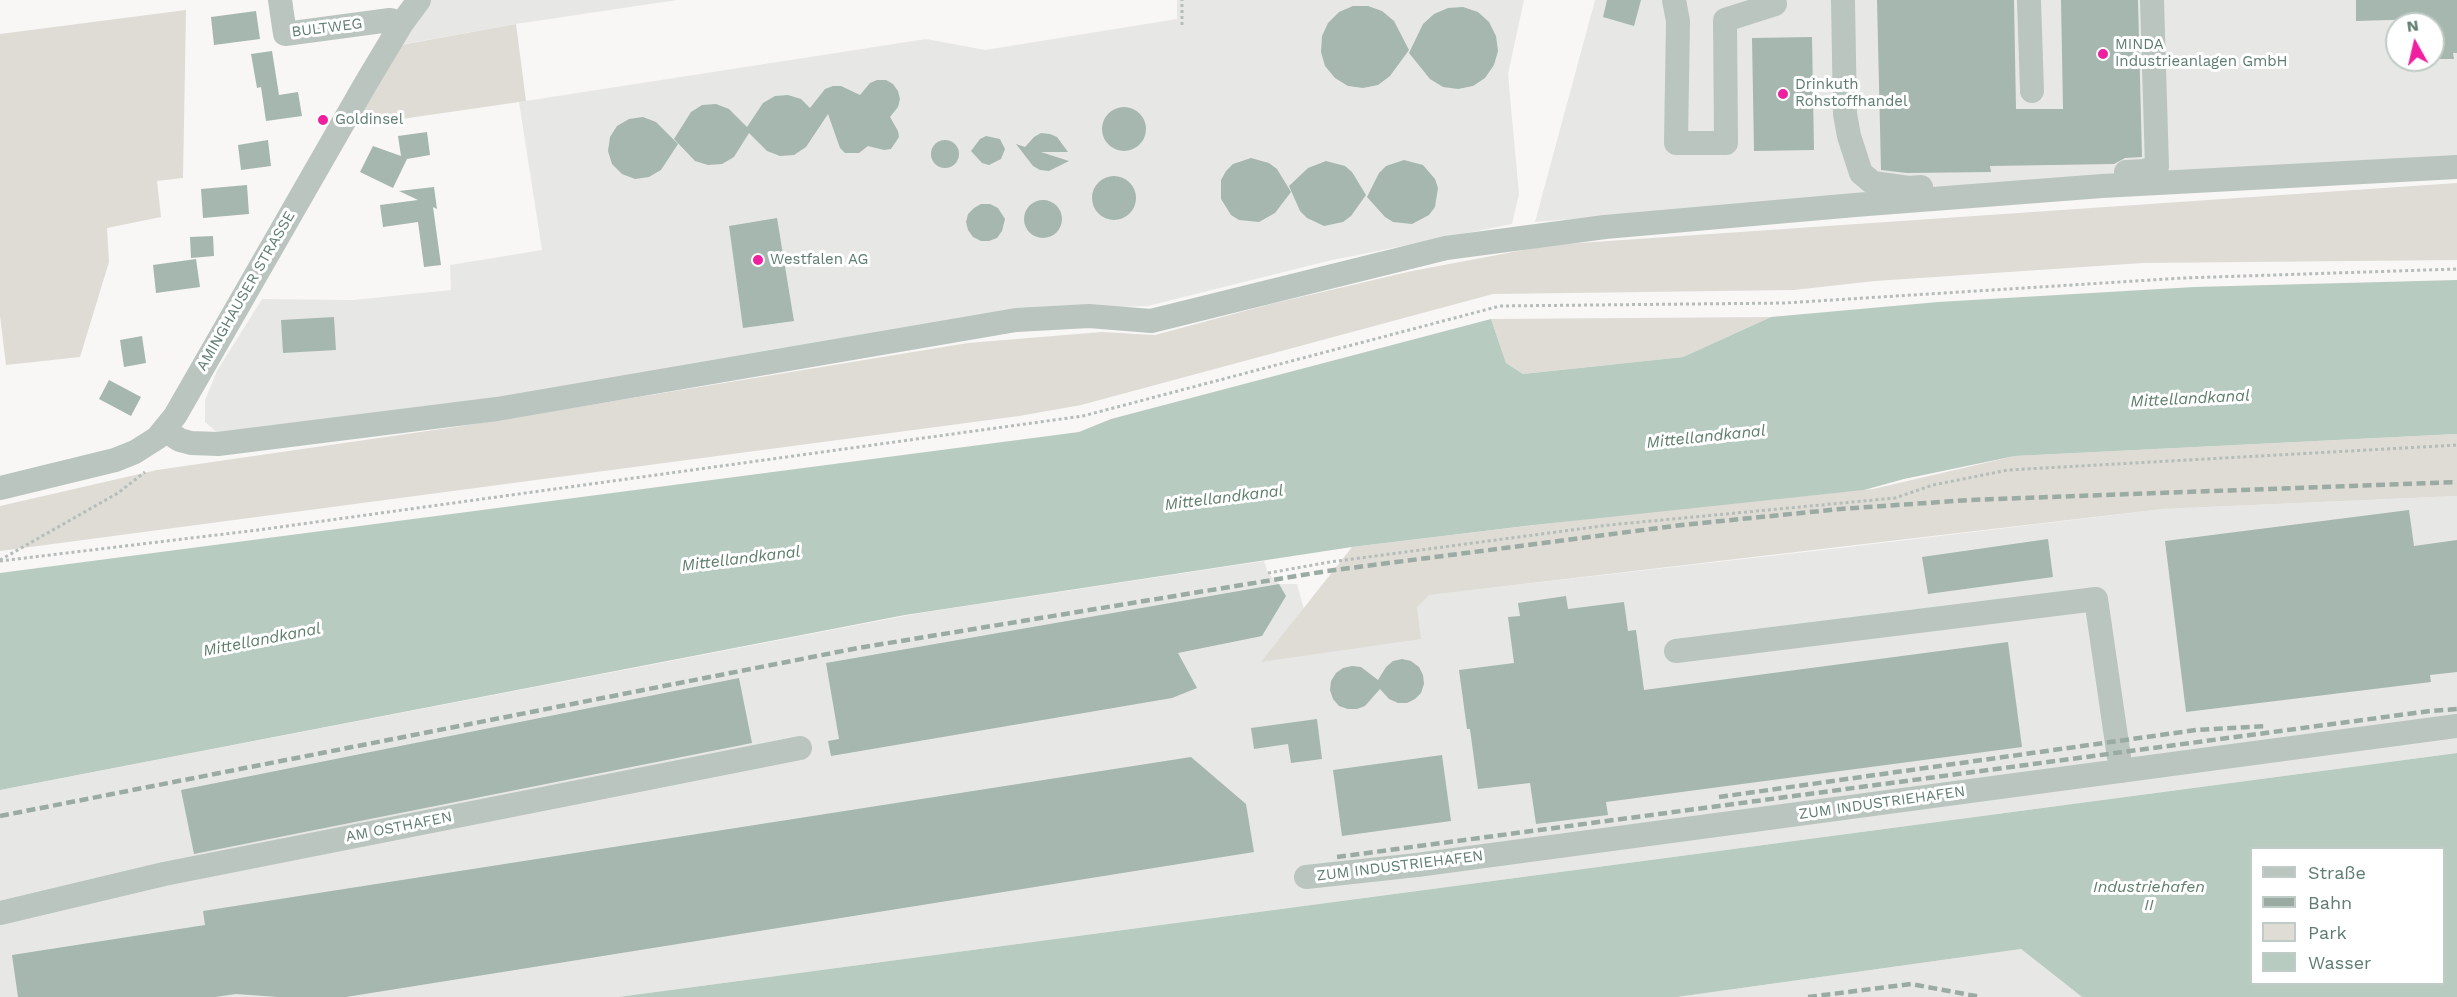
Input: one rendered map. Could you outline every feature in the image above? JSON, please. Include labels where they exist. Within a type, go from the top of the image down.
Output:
[{"type":"street","name":"BULTWEG","points":[[280,0],[285,34],[390,20],[402,23]]},
{"type":"street","name":"AMINGHAUSER STRASSE","points":[[156,437],[175,416],[402,23],[419,0]]},
{"type":"street","points":[[1674,0],[1678,21],[1676,143],[1726,143],[1725,20],[1775,4],[1774,0]]},
{"type":"street","points":[[1843,0],[1845,114],[1849,136],[1861,173],[1873,183],[1909,188],[2035,176],[2144,171],[2157,167],[2152,0]]},
{"type":"street","points":[[2029,0],[2031,91]]},
{"type":"street","points":[[0,488],[115,460],[156,437],[191,443],[218,444],[497,409],[1016,321],[1089,316],[1151,321],[1446,248],[1605,227],[2102,186],[2457,167]]},
{"type":"street","points":[[1676,651],[2096,599],[2121,771]]},
{"type":"street","name":"ZUM INDUSTRIEHAFEN","points":[[1306,878],[2457,726]]},
{"type":"street","name":"AM OSTHAFEN","points":[[0,913],[164,874],[800,748]]},
{"type":"path","points":[[1182,0],[1182,25]]},
{"type":"path","points":[[0,561],[258,530],[1083,416],[1500,306],[1785,303],[2183,278],[2457,269]]},
{"type":"path","points":[[0,561],[118,493],[141,477],[152,461],[156,437]]},
{"type":"path","points":[[1268,573],[1330,561],[1609,525],[1895,498],[1933,485],[2007,470],[2457,445]]},
{"type":"shaded area","points":[[417,0],[677,0],[516,24],[377,49]]},
{"type":"shaded area","name":"Westfalen AG","points":[[1177,0],[1524,0],[1508,74],[1519,194],[1512,224],[1328,261],[1148,306],[1013,311],[451,407],[221,436],[205,422],[205,400],[217,371],[262,299],[353,300],[451,290],[450,265],[542,250],[519,102],[926,39],[985,50],[1177,19]]},
{"type":"shaded area","points":[[1595,0],[2457,0],[2457,160],[1826,199],[1535,222]]},
{"type":"shaded area","points":[[2457,496],[2457,753],[618,997],[0,997],[0,790],[920,613],[1264,561],[1268,573],[1279,584],[1297,584],[1304,609],[2163,509]]},
{"type":"shaded area","points":[[2021,949],[2082,997],[1677,997]]},
{"type":"green space","points":[[186,10],[183,178],[157,181],[161,217],[107,228],[109,262],[80,357],[6,365],[0,316],[0,34]]},
{"type":"green space","points":[[516,24],[526,101],[353,126],[401,45]]},
{"type":"green space","points":[[2457,183],[2457,260],[2143,263],[1875,281],[1794,290],[1493,294],[1081,405],[1019,416],[0,551],[0,506],[157,470],[462,426],[968,343],[1102,332],[1155,335],[1267,305],[1412,271],[1550,245]]},
{"type":"green space","points":[[1771,317],[1683,357],[1523,374],[1506,363],[1491,319]]},
{"type":"green space","points":[[2457,434],[2457,496],[2163,509],[1429,595],[1417,607],[1421,639],[1261,662],[1352,547],[1644,512],[1873,489],[2015,456]]},
{"type":"water","name":"Mittellandkanal","points":[[2457,280],[2457,434],[2015,456],[1904,479],[1864,490],[1352,547],[905,615],[0,790],[0,573],[1079,432],[1111,419],[1491,319],[1506,363],[1523,374],[1683,357],[1771,317],[1938,302],[2194,287]]},
{"type":"water","name":"Industriehafen II","points":[[2457,753],[2457,997],[2082,997],[2021,949],[1677,997],[618,997]]},
{"type":"building","points":[[1607,0],[1641,0],[1634,26],[1603,17]]},
{"type":"building","points":[[1877,0],[2014,0],[2016,109],[2063,109],[2061,0],[2138,0],[2142,157],[2125,158],[2114,164],[1990,166],[1991,172],[1907,173],[1881,170]]},
{"type":"building","points":[[2356,0],[2457,0],[2457,53],[2453,53],[2454,59],[2445,59],[2445,12],[2385,12],[2385,20],[2356,21]]},
{"type":"building","points":[[1353,6],[1368,6],[1382,11],[1394,21],[1409,50],[1390,76],[1378,85],[1363,88],[1348,86],[1335,78],[1325,66],[1321,52],[1322,36],[1328,23],[1339,12]]},
{"type":"building","points":[[1463,7],[1478,12],[1489,22],[1496,36],[1498,51],[1494,65],[1485,78],[1473,86],[1458,89],[1443,87],[1430,79],[1409,53],[1423,24],[1434,14],[1448,8]]},
{"type":"building","points":[[256,11],[260,39],[214,45],[211,17]]},
{"type":"building","name":"Drinkuth Rohstoffhandel","points":[[1812,37],[1814,150],[1754,151],[1752,38]]},
{"type":"building","points":[[272,51],[279,95],[298,92],[302,116],[266,121],[261,87],[257,88],[251,54]]},
{"type":"building","points":[[886,80],[893,84],[900,99],[898,107],[890,117],[899,137],[891,149],[884,150],[868,146],[859,153],[845,153],[840,148],[828,114],[806,147],[794,155],[780,156],[767,151],[749,133],[734,157],[722,164],[708,165],[695,161],[674,139],[691,112],[702,105],[716,104],[729,109],[747,127],[763,103],[775,96],[788,95],[801,99],[810,108],[825,89],[841,86],[860,95],[870,83]]},
{"type":"building","points":[[1124,107],[1139,114],[1146,129],[1139,144],[1124,151],[1109,144],[1102,129],[1109,114]]},
{"type":"building","points":[[643,117],[656,122],[678,144],[661,170],[649,177],[635,179],[622,174],[612,164],[608,151],[610,137],[617,126],[629,119]]},
{"type":"building","points":[[427,132],[430,155],[407,159],[393,188],[360,172],[373,146],[401,156],[398,136]]},
{"type":"building","points":[[1041,133],[1057,137],[1068,152],[1041,152],[1069,161],[1049,171],[1033,166],[1016,144],[1025,147]]},
{"type":"building","points":[[986,136],[1000,139],[1005,149],[1001,159],[989,165],[982,163],[971,151],[980,139]]},
{"type":"building","points":[[268,140],[271,166],[241,170],[238,145]]},
{"type":"building","points":[[945,140],[955,144],[959,154],[955,164],[945,168],[935,164],[931,154],[935,144]]},
{"type":"building","points":[[1251,158],[1269,163],[1277,169],[1291,192],[1275,213],[1259,222],[1239,220],[1231,215],[1221,199],[1221,180],[1226,171],[1233,164]]},
{"type":"building","points":[[1404,160],[1423,165],[1435,179],[1438,188],[1435,207],[1429,215],[1412,224],[1393,222],[1385,217],[1367,197],[1379,173],[1386,166]]},
{"type":"building","points":[[1326,161],[1345,166],[1352,172],[1366,195],[1351,216],[1343,222],[1324,226],[1307,218],[1300,211],[1289,186],[1308,168]]},
{"type":"building","points":[[1114,176],[1129,183],[1136,198],[1129,213],[1114,220],[1099,213],[1092,198],[1099,183]]},
{"type":"building","points":[[247,185],[249,214],[203,218],[201,189]]},
{"type":"building","points":[[434,187],[437,209],[433,207],[441,265],[424,267],[418,222],[383,227],[380,205],[418,200],[399,191]]},
{"type":"building","points":[[1043,200],[1056,206],[1062,219],[1056,232],[1043,238],[1030,232],[1024,219],[1030,206]]},
{"type":"building","points":[[981,204],[990,204],[998,208],[1005,219],[1002,231],[997,238],[989,241],[981,241],[973,237],[966,222],[968,214]]},
{"type":"building","name":"Westfalen AG","points":[[777,218],[794,321],[743,328],[729,226]]},
{"type":"building","points":[[213,236],[214,256],[191,258],[190,237]]},
{"type":"building","points":[[196,259],[200,287],[156,293],[153,265]]},
{"type":"building","points":[[334,317],[336,350],[283,353],[281,320]]},
{"type":"building","points":[[142,336],[146,363],[124,367],[120,340]]},
{"type":"building","points":[[109,380],[141,397],[131,416],[99,399]]},
{"type":"building","points":[[2409,510],[2414,546],[2457,540],[2457,672],[2430,675],[2431,682],[2186,712],[2165,541]]},
{"type":"building","points":[[2048,539],[2053,577],[1928,594],[1922,557]]},
{"type":"building","points":[[1279,584],[1286,596],[1262,636],[1178,653],[1197,688],[1172,698],[831,756],[828,741],[839,739],[826,663]]},
{"type":"building","points":[[1566,596],[1568,609],[1624,602],[1628,631],[1636,630],[1644,690],[2008,642],[2022,747],[1606,802],[1608,815],[1536,824],[1530,783],[1478,789],[1459,670],[1514,663],[1508,617],[1520,616],[1518,603]]},
{"type":"building","points":[[1402,659],[1411,661],[1419,667],[1423,675],[1424,684],[1421,693],[1415,699],[1407,703],[1398,703],[1389,699],[1380,689],[1365,706],[1348,709],[1339,706],[1333,699],[1330,690],[1331,681],[1343,668],[1361,667],[1378,680],[1386,667],[1393,661]]},
{"type":"building","points":[[739,678],[752,743],[194,854],[181,790]]},
{"type":"building","points":[[1317,719],[1322,759],[1291,763],[1288,744],[1254,749],[1251,728]]},
{"type":"building","points":[[1442,755],[1451,821],[1342,836],[1333,770]]},
{"type":"building","points":[[1191,757],[1246,804],[1254,852],[346,997],[278,997],[236,994],[215,997],[18,997],[12,955],[205,925],[203,911]]},
{"type":"railway","points":[[0,816],[858,648],[1327,571],[1682,525],[1840,509],[1969,500],[2457,482]]},
{"type":"railway","points":[[1337,857],[2457,709]]},
{"type":"railway","points":[[1719,797],[2196,730],[2266,726]]},
{"type":"railway","points":[[1808,997],[1911,984],[1981,997]]},
{"type":"place","name":"MINDA Industrieanlagen GmbH","points":[[2103,54]]},
{"type":"place","name":"Drinkuth Rohstoffhandel","points":[[1783,94]]},
{"type":"place","name":"Goldinsel","points":[[323,120]]},
{"type":"place","name":"Westfalen AG","points":[[758,260]]}]
